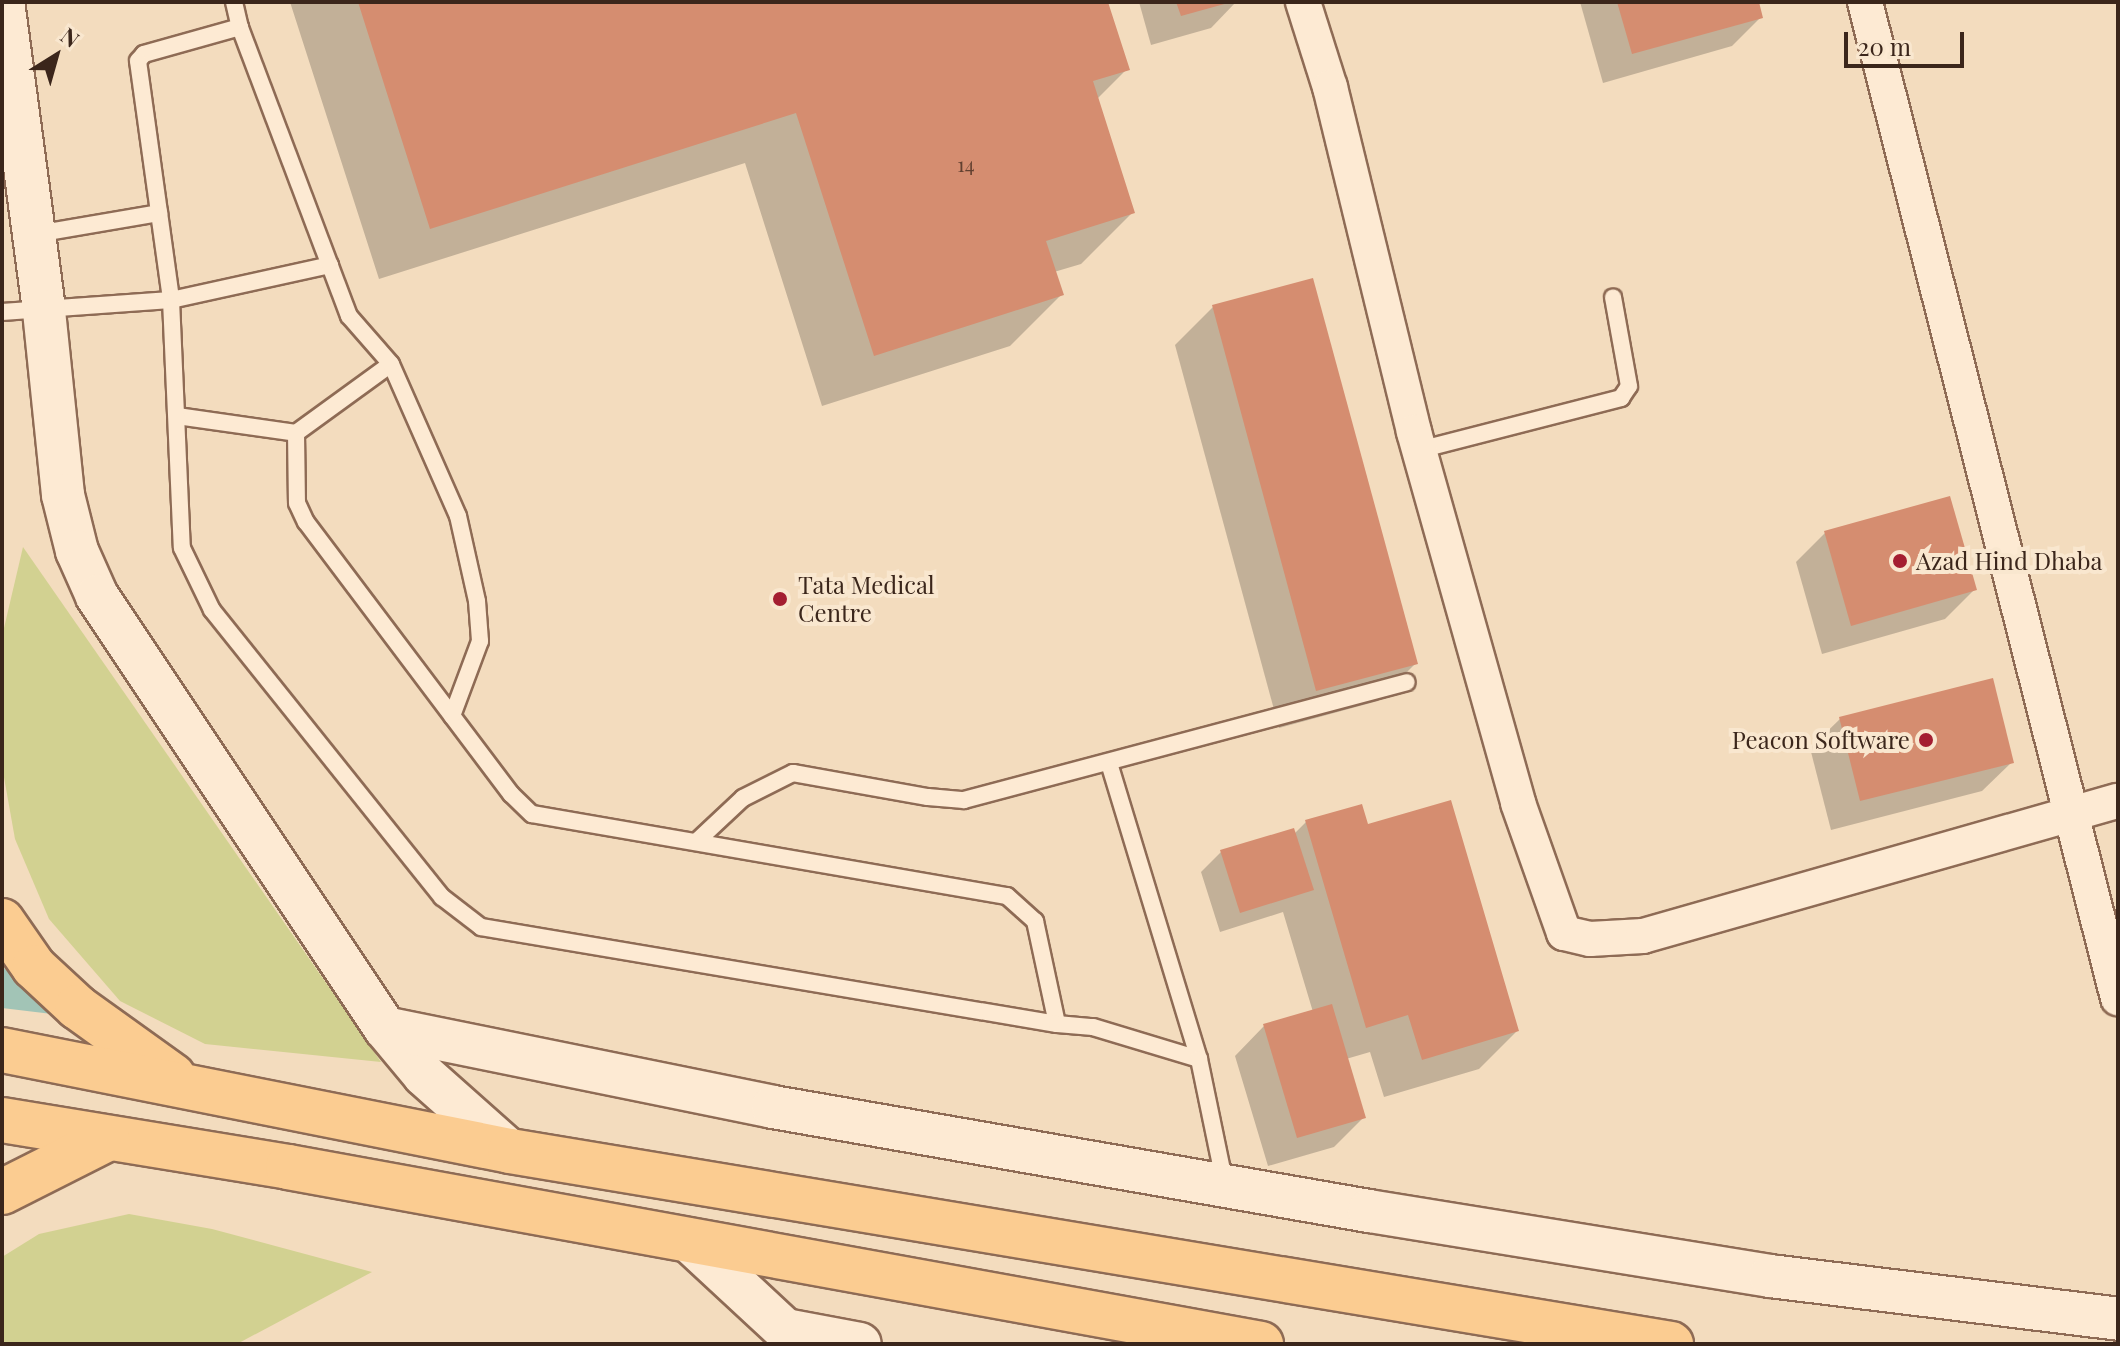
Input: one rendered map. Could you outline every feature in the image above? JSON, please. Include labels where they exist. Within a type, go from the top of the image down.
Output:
[{"type":"main road","points":[[2,921],[34,967],[77,1007],[150,1062],[192,1088]]},
{"type":"main road","points":[[2,1050],[505,1147],[1671,1344]]},
{"type":"main road","points":[[2,1120],[288,1167],[1261,1344]]},
{"type":"main road","points":[[2,1192],[107,1139]]},
{"type":"street","points":[[3,2],[44,311],[63,495],[77,551],[97,596],[385,1028],[424,1075],[505,1147]]},
{"type":"street","points":[[1303,2],[1330,87],[1419,450],[1518,803],[1564,933],[1590,939],[1643,936],[2118,801]]},
{"type":"street","points":[[1865,2],[2118,998]]},
{"type":"street","points":[[385,1028],[773,1107],[1225,1186],[1770,1276],[2118,1319]]},
{"type":"street","points":[[687,1239],[785,1330],[860,1344]]},
{"type":"street","points":[[2115,1344],[2118,1310]]},
{"type":"lane","points":[[234,2],[240,27],[349,316],[391,364],[458,516],[477,601],[480,641],[452,716]]},
{"type":"lane","points":[[240,27],[144,54],[138,61],[171,300],[182,548],[212,610],[442,897],[481,927],[1057,1024],[1093,1027],[1199,1059]]},
{"type":"lane","points":[[34,234],[159,213]]},
{"type":"lane","points":[[2,312],[171,300],[330,265]]},
{"type":"lane","points":[[1419,450],[1621,398],[1629,386],[1613,297]]},
{"type":"lane","points":[[177,416],[296,433],[391,364]]},
{"type":"lane","points":[[296,433],[297,503],[306,522],[511,794],[532,814],[1007,896],[1035,921],[1057,1024]]},
{"type":"lane","points":[[696,842],[743,798],[793,773],[928,797],[964,800],[1407,682]]},
{"type":"lane","points":[[1109,763],[1199,1059],[1225,1186]]},
{"type":"shaded area","points":[[23,547],[381,1062],[205,1044],[120,1001],[49,919],[15,839],[2,766],[4,628]]},
{"type":"shaded area","points":[[2,966],[52,1014],[2,1008]]},
{"type":"shaded area","points":[[129,1214],[212,1229],[372,1272],[237,1344],[2,1344],[2,1257],[39,1234]]},
{"type":"building","points":[[358,2],[1108,2],[1130,70],[1093,81],[1135,213],[1046,241],[1064,295],[874,356],[796,113],[430,229]]},
{"type":"building","points":[[1176,2],[1228,2],[1228,3],[1181,16]]},
{"type":"building","points":[[1617,2],[1759,2],[1763,18],[1632,54]]},
{"type":"building","points":[[1313,278],[1418,664],[1316,691],[1212,305]]},
{"type":"building","name":"Azad Hind Dhaba","points":[[1950,496],[1977,590],[1851,626],[1824,531]]},
{"type":"building","name":"Peacon Software","points":[[1993,678],[2014,763],[1860,801],[1839,717]]},
{"type":"building","points":[[1451,800],[1519,1031],[1422,1060],[1408,1015],[1366,1028],[1305,820],[1362,804],[1368,824]]},
{"type":"building","points":[[1294,828],[1314,890],[1240,913],[1220,850]]},
{"type":"building","points":[[1332,1004],[1366,1118],[1297,1138],[1263,1024]]},
{"type":"place","name":"Azad Hind Dhaba","points":[[1900,561]]},
{"type":"place","name":"Tata Medical Centre","points":[[780,599]]},
{"type":"place","name":"Peacon Software","points":[[1926,740]]}]
